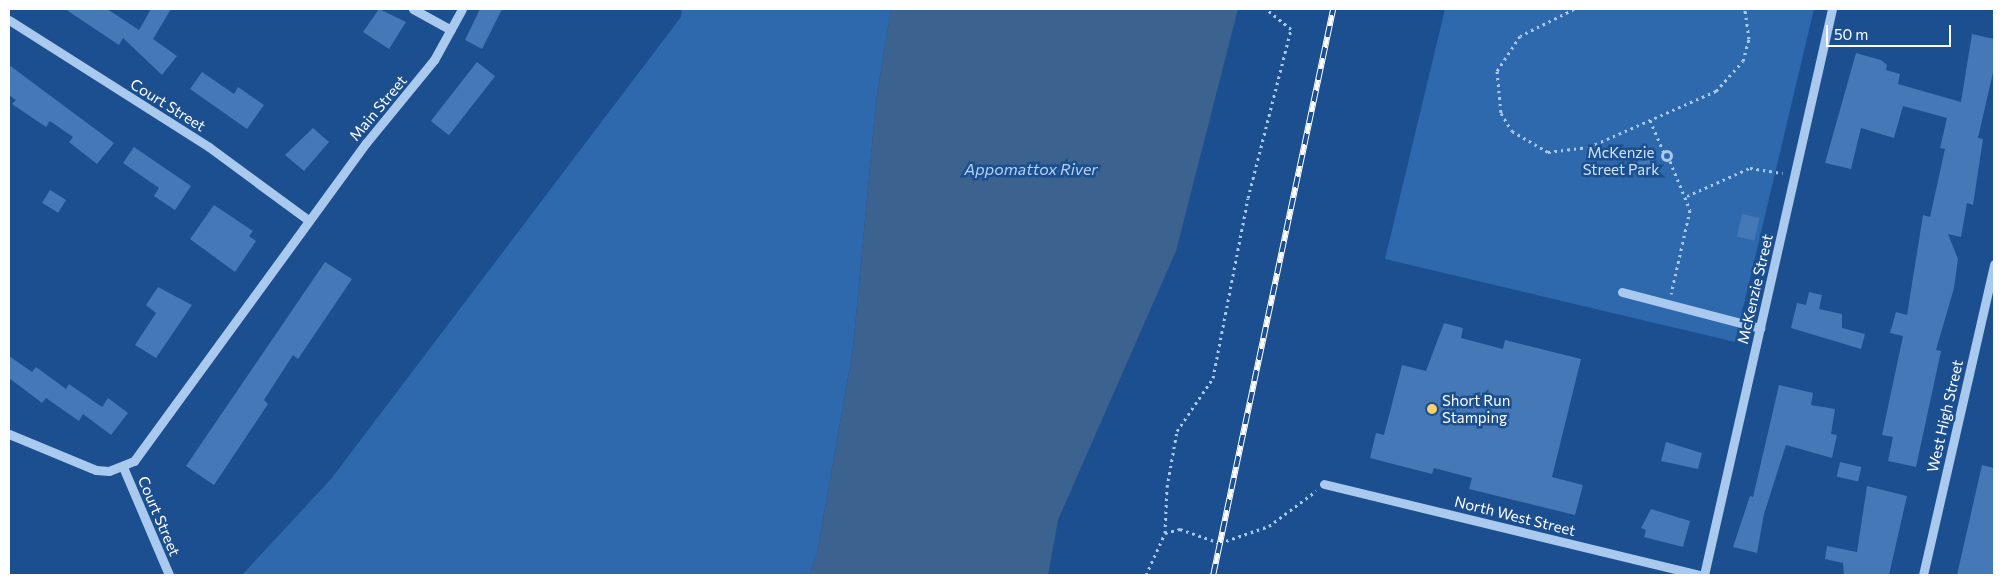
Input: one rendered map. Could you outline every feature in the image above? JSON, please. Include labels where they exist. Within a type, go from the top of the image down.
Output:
[{"type":"street","points":[[413,9],[451,30]]},
{"type":"street","name":"Main Street","points":[[123,467],[143,451],[308,220],[411,92],[451,30],[462,9]]},
{"type":"street","name":"McKenzie Street","points":[[1704,575],[1832,9]]},
{"type":"street","name":"Court Street","points":[[9,20],[209,147],[308,220]]},
{"type":"street","name":"West High Street","points":[[1923,575],[1994,264]]},
{"type":"street","points":[[1622,292],[1760,328]]},
{"type":"street","points":[[9,434],[96,470],[123,467]]},
{"type":"street","name":"Court Street","points":[[123,467],[169,575]]},
{"type":"street","name":"North West Street","points":[[1324,484],[1699,575]]},
{"type":"path","points":[[1146,575],[1165,533],[1167,487],[1177,431],[1213,378],[1248,198],[1290,29],[1266,9]]},
{"type":"path","points":[[1574,9],[1520,36],[1506,52],[1497,71],[1496,92],[1500,113],[1512,131],[1548,152],[1569,152],[1716,91],[1730,79],[1743,61],[1749,40],[1744,9]]},
{"type":"path","points":[[1650,120],[1664,153],[1663,158],[1670,161]]},
{"type":"path","points":[[1664,153],[1671,154],[1670,161],[1687,196],[1690,219],[1668,304]]},
{"type":"path","points":[[1687,196],[1750,168],[1795,176]]},
{"type":"path","points":[[1165,533],[1180,529],[1220,543],[1269,526],[1324,484]]},
{"type":"green space","points":[[682,9],[891,9],[876,101],[853,349],[817,554],[809,575],[242,575],[331,479],[681,17]]},
{"type":"green space","name":"McKenzie Street Park","points":[[1445,9],[1814,9],[1735,342],[1385,259]]},
{"type":"water","name":"Appomattox River","points":[[891,9],[1238,9],[1176,251],[1058,520],[1048,575],[809,575],[817,554],[853,349],[876,101]]},
{"type":"building","points":[[65,9],[107,9],[139,30],[151,9],[171,9],[153,39],[177,56],[162,75],[123,38],[119,45]]},
{"type":"building","points":[[379,9],[406,22],[389,49],[363,32]]},
{"type":"building","points":[[480,9],[502,9],[482,49],[465,40]]},
{"type":"building","points":[[1972,34],[1994,39],[1994,68],[1978,138],[1983,139],[1973,205],[1967,203],[1961,237],[1948,234],[1958,259],[1954,288],[1936,350],[1941,351],[1916,467],[1888,461],[1893,437],[1882,435],[1903,336],[1890,333],[1896,312],[1907,315],[1923,215],[1930,217],[1945,149],[1940,148],[1947,118],[1903,106],[1894,138],[1861,128],[1851,169],[1825,163],[1856,53],[1881,60],[1887,65],[1886,70],[1900,74],[1898,84],[1961,102]]},
{"type":"building","points":[[477,62],[495,76],[449,135],[431,121]]},
{"type":"building","points":[[9,65],[114,143],[97,164],[69,142],[73,137],[50,121],[46,127],[12,104],[16,100],[9,95]]},
{"type":"building","points":[[202,72],[234,94],[238,87],[264,105],[247,129],[190,89]]},
{"type":"building","points":[[313,128],[329,142],[304,171],[285,155]]},
{"type":"building","points":[[134,147],[191,186],[175,210],[154,196],[159,188],[123,163]]},
{"type":"building","points":[[1652,155],[1659,170],[1642,178],[1635,163]]},
{"type":"building","points":[[50,190],[66,200],[58,213],[42,203]]},
{"type":"building","points":[[214,205],[253,231],[249,236],[256,241],[235,272],[190,239]]},
{"type":"building","points":[[1742,214],[1760,218],[1754,240],[1737,236]]},
{"type":"building","points":[[325,262],[352,279],[298,359],[293,355],[264,400],[268,404],[214,485],[186,466]]},
{"type":"building","points":[[158,287],[192,305],[156,358],[135,345],[156,313],[146,305]]},
{"type":"building","points":[[1809,292],[1822,295],[1819,309],[1842,314],[1842,328],[1865,334],[1861,349],[1791,328],[1797,303],[1806,305]]},
{"type":"building","points":[[1444,323],[1463,328],[1461,338],[1503,349],[1505,340],[1581,359],[1552,477],[1583,485],[1575,515],[1469,489],[1472,478],[1434,468],[1432,474],[1370,458],[1376,433],[1384,435],[1402,365],[1426,371]]},
{"type":"building","points":[[9,356],[32,372],[36,367],[66,389],[69,384],[102,407],[108,398],[128,413],[111,435],[83,414],[79,421],[46,398],[42,403],[9,378]]},
{"type":"building","points":[[1779,385],[1813,393],[1811,405],[1835,409],[1831,434],[1837,435],[1832,458],[1786,445],[1764,514],[1757,553],[1733,547],[1750,496],[1753,497]]},
{"type":"building","points":[[1666,442],[1702,453],[1698,469],[1661,461]]},
{"type":"building","points":[[1840,462],[1861,467],[1858,482],[1837,477]]},
{"type":"building","points":[[1982,465],[1994,468],[1994,575],[1957,575]]},
{"type":"building","points":[[1867,486],[1907,496],[1889,575],[1844,575],[1843,563],[1825,559],[1827,546],[1857,552]]},
{"type":"building","points":[[1651,509],[1690,521],[1683,547],[1644,537],[1646,530],[1641,528]]},
{"type":"railway","points":[[1213,575],[1333,9]]},
{"type":"place","name":"Short Run Stamping","points":[[1432,409]]}]
